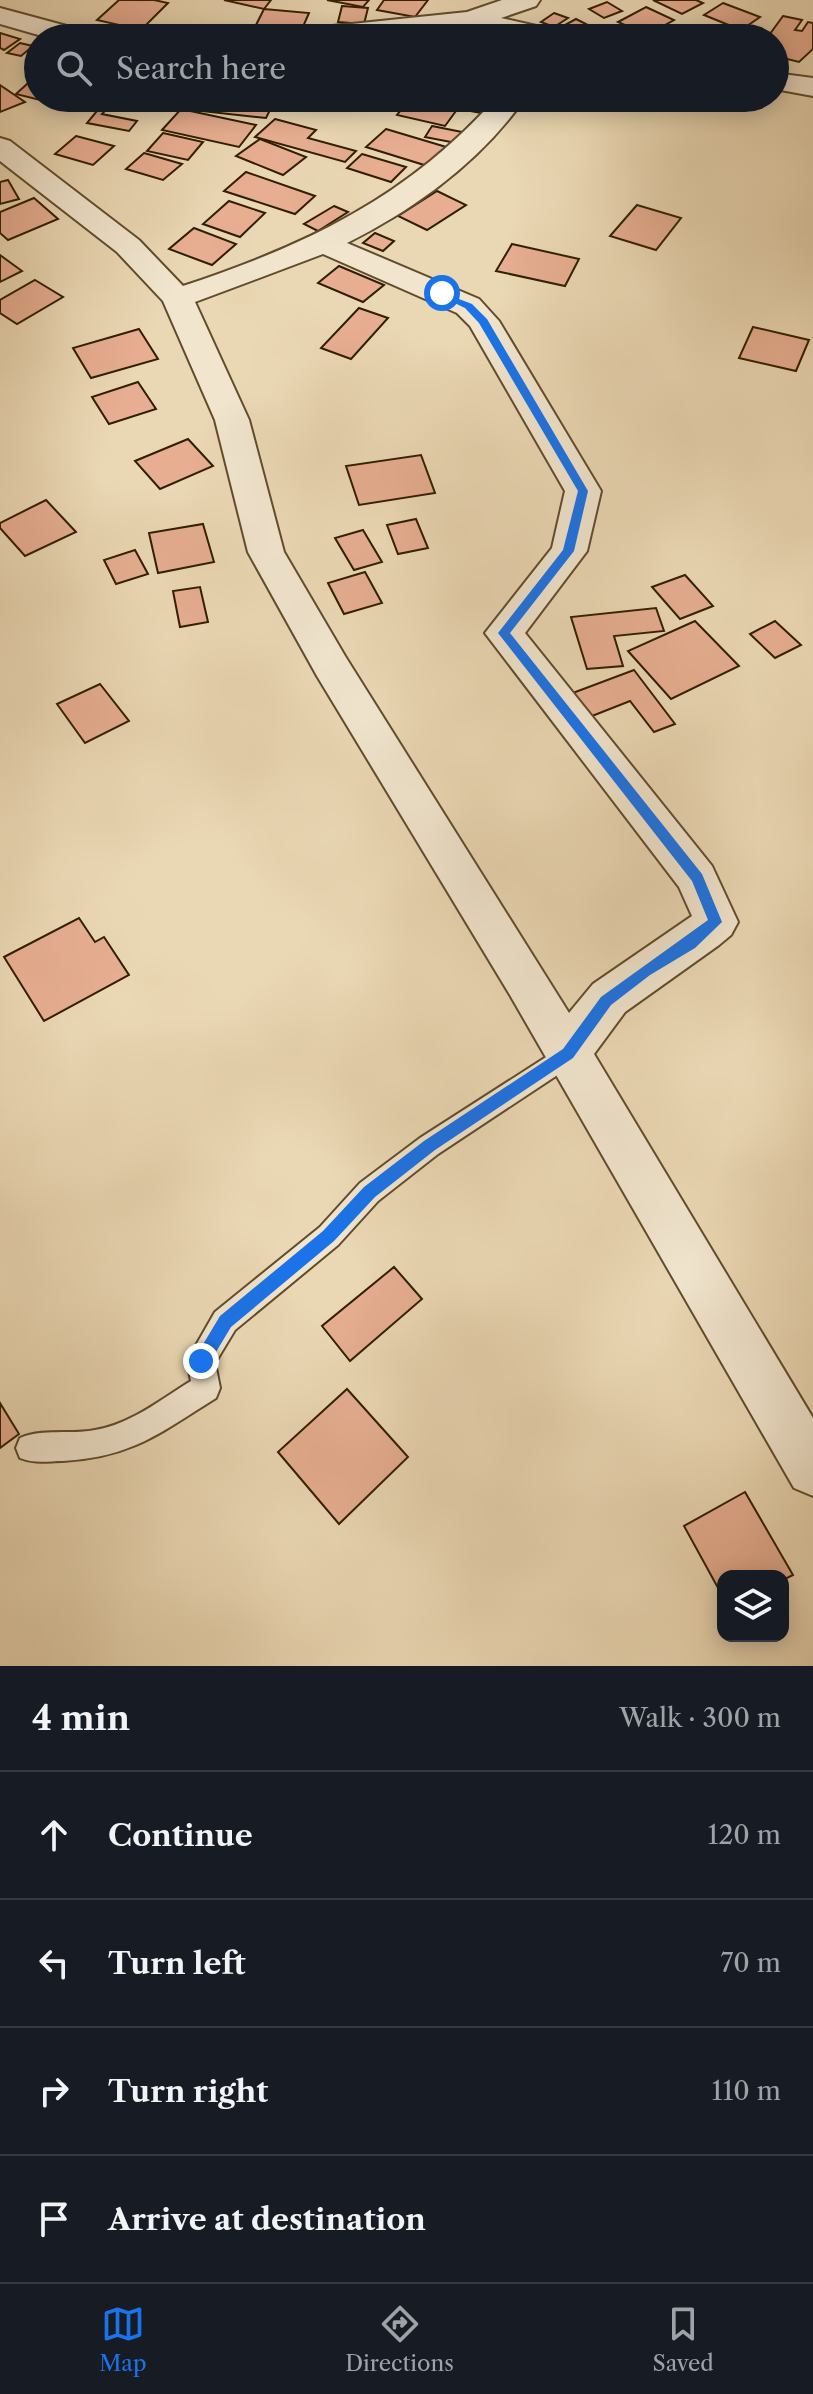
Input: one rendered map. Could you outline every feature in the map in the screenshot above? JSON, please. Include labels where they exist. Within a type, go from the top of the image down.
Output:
[{"type":"street","points":[[432,24],[471,20],[527,0]]},
{"type":"street","points":[[0,16],[29,24]]},
{"type":"street","points":[[471,20],[489,24]]},
{"type":"street","points":[[789,83],[813,87]]},
{"type":"street","points":[[177,298],[261,271],[325,244],[431,181],[481,136],[500,112]]},
{"type":"street","points":[[0,147],[128,246],[177,298],[232,420],[266,552],[331,666],[568,1054],[813,1469]]},
{"type":"street","points":[[325,244],[468,306],[483,321],[583,491],[569,551],[504,633],[697,878],[716,922],[691,944],[645,970],[606,1001],[568,1054]]},
{"type":"lane","points":[[30,1448],[93,1445],[128,1437],[206,1388],[201,1361],[225,1321],[329,1236],[369,1192],[417,1155],[568,1054]]},
{"type":"building","points":[[119,0],[168,3],[147,24],[115,24],[97,20]]},
{"type":"building","points":[[224,0],[271,0],[264,9]]},
{"type":"building","points":[[327,0],[369,0],[363,7]]},
{"type":"building","points":[[384,0],[428,0],[415,17],[377,10]]},
{"type":"building","points":[[653,0],[696,0],[703,3],[682,14]]},
{"type":"building","points":[[607,2],[622,11],[604,18],[589,9]]},
{"type":"building","points":[[723,3],[760,17],[750,24],[726,24],[704,15]]},
{"type":"building","points":[[342,6],[368,8],[364,24],[338,22]]},
{"type":"building","points":[[646,7],[674,20],[667,24],[618,22]]},
{"type":"building","points":[[264,9],[309,13],[304,24],[256,24]]},
{"type":"building","points":[[554,13],[568,18],[559,24],[541,22]]},
{"type":"building","points":[[783,16],[802,20],[795,30],[802,31],[808,22],[813,23],[813,49],[799,62],[789,60],[789,24],[777,24]]},
{"type":"building","points":[[576,19],[586,24],[567,24]]},
{"type":"building","points":[[0,33],[20,39],[4,50],[0,48]]},
{"type":"building","points":[[20,43],[24,44],[21,56],[7,53]]},
{"type":"building","points":[[0,85],[24,102],[0,112]]},
{"type":"building","points":[[96,112],[137,121],[129,131],[87,123]]},
{"type":"building","points":[[178,112],[195,112],[256,125],[239,147],[162,130]]},
{"type":"building","points":[[211,112],[269,112],[266,118]]},
{"type":"building","points":[[399,112],[455,112],[445,126],[397,115]]},
{"type":"building","points":[[275,119],[316,130],[308,138],[356,151],[345,162],[255,137]]},
{"type":"building","points":[[432,126],[467,133],[461,144],[425,137]]},
{"type":"building","points":[[386,129],[453,149],[434,168],[366,147]]},
{"type":"building","points":[[163,133],[203,142],[188,160],[147,151]]},
{"type":"building","points":[[76,136],[114,146],[93,165],[55,154]]},
{"type":"building","points":[[260,139],[306,157],[283,175],[236,156]]},
{"type":"building","points":[[144,153],[182,164],[163,180],[126,169]]},
{"type":"building","points":[[362,154],[406,167],[391,182],[347,168]]},
{"type":"building","points":[[246,172],[315,196],[295,214],[224,191]]},
{"type":"building","points":[[8,180],[19,199],[0,204],[0,182]]},
{"type":"building","points":[[437,191],[466,205],[427,230],[398,216]]},
{"type":"building","points":[[34,198],[58,219],[8,240],[0,233],[0,212]]},
{"type":"building","points":[[229,201],[265,213],[240,237],[203,224]]},
{"type":"building","points":[[637,205],[681,218],[656,250],[610,236]]},
{"type":"building","points":[[334,206],[348,212],[318,231],[304,224]]},
{"type":"building","points":[[194,228],[236,244],[212,265],[169,249]]},
{"type":"building","points":[[375,233],[394,241],[383,251],[363,243]]},
{"type":"building","points":[[512,244],[579,259],[565,286],[496,271]]},
{"type":"building","points":[[0,255],[22,271],[0,282]]},
{"type":"building","points":[[339,266],[384,285],[363,302],[318,283]]},
{"type":"building","points":[[35,280],[63,297],[17,324],[0,313],[0,300]]},
{"type":"building","points":[[359,308],[388,318],[351,359],[321,348]]},
{"type":"building","points":[[753,327],[809,340],[796,371],[739,358]]},
{"type":"building","points":[[139,329],[158,359],[91,378],[73,348]]},
{"type":"building","points":[[138,382],[156,409],[109,424],[92,397]]},
{"type":"building","points":[[188,439],[213,466],[160,489],[135,461]]},
{"type":"building","points":[[421,455],[435,493],[359,505],[346,466]]},
{"type":"building","points":[[46,500],[76,532],[25,556],[0,528],[0,523]]},
{"type":"building","points":[[416,519],[428,548],[398,554],[387,525]]},
{"type":"building","points":[[203,524],[214,562],[158,573],[149,533]]},
{"type":"building","points":[[363,530],[382,562],[354,570],[335,538]]},
{"type":"building","points":[[135,550],[148,574],[116,584],[104,560]]},
{"type":"building","points":[[365,572],[382,603],[344,614],[328,583]]},
{"type":"building","points":[[685,575],[713,606],[680,619],[652,587]]},
{"type":"building","points":[[200,587],[208,622],[180,627],[173,591]]},
{"type":"building","points":[[656,608],[664,631],[614,636],[623,666],[587,669],[571,617]]},
{"type":"building","points":[[695,621],[739,666],[671,699],[628,651]]},
{"type":"building","points":[[775,621],[801,645],[775,658],[750,634]]},
{"type":"building","points":[[634,670],[675,724],[654,732],[630,701],[587,718],[570,694]]},
{"type":"building","points":[[100,684],[129,721],[85,743],[57,704]]},
{"type":"building","points":[[79,918],[95,942],[104,937],[129,975],[44,1021],[4,957]]},
{"type":"building","points":[[394,1267],[422,1299],[350,1361],[322,1326]]},
{"type":"building","points":[[347,1389],[408,1457],[339,1524],[278,1452]]},
{"type":"building","points":[[0,1403],[19,1434],[0,1448]]},
{"type":"building","points":[[745,1492],[793,1575],[789,1577],[789,1570],[717,1570],[717,1586],[684,1526]]},
{"type":"route","points":[[201,1361],[225,1321],[329,1236],[369,1192],[429,1146],[568,1054],[606,1001],[645,970],[691,944],[716,922],[697,878],[504,633],[569,551],[583,491],[483,321],[468,306],[442,293]]}]
